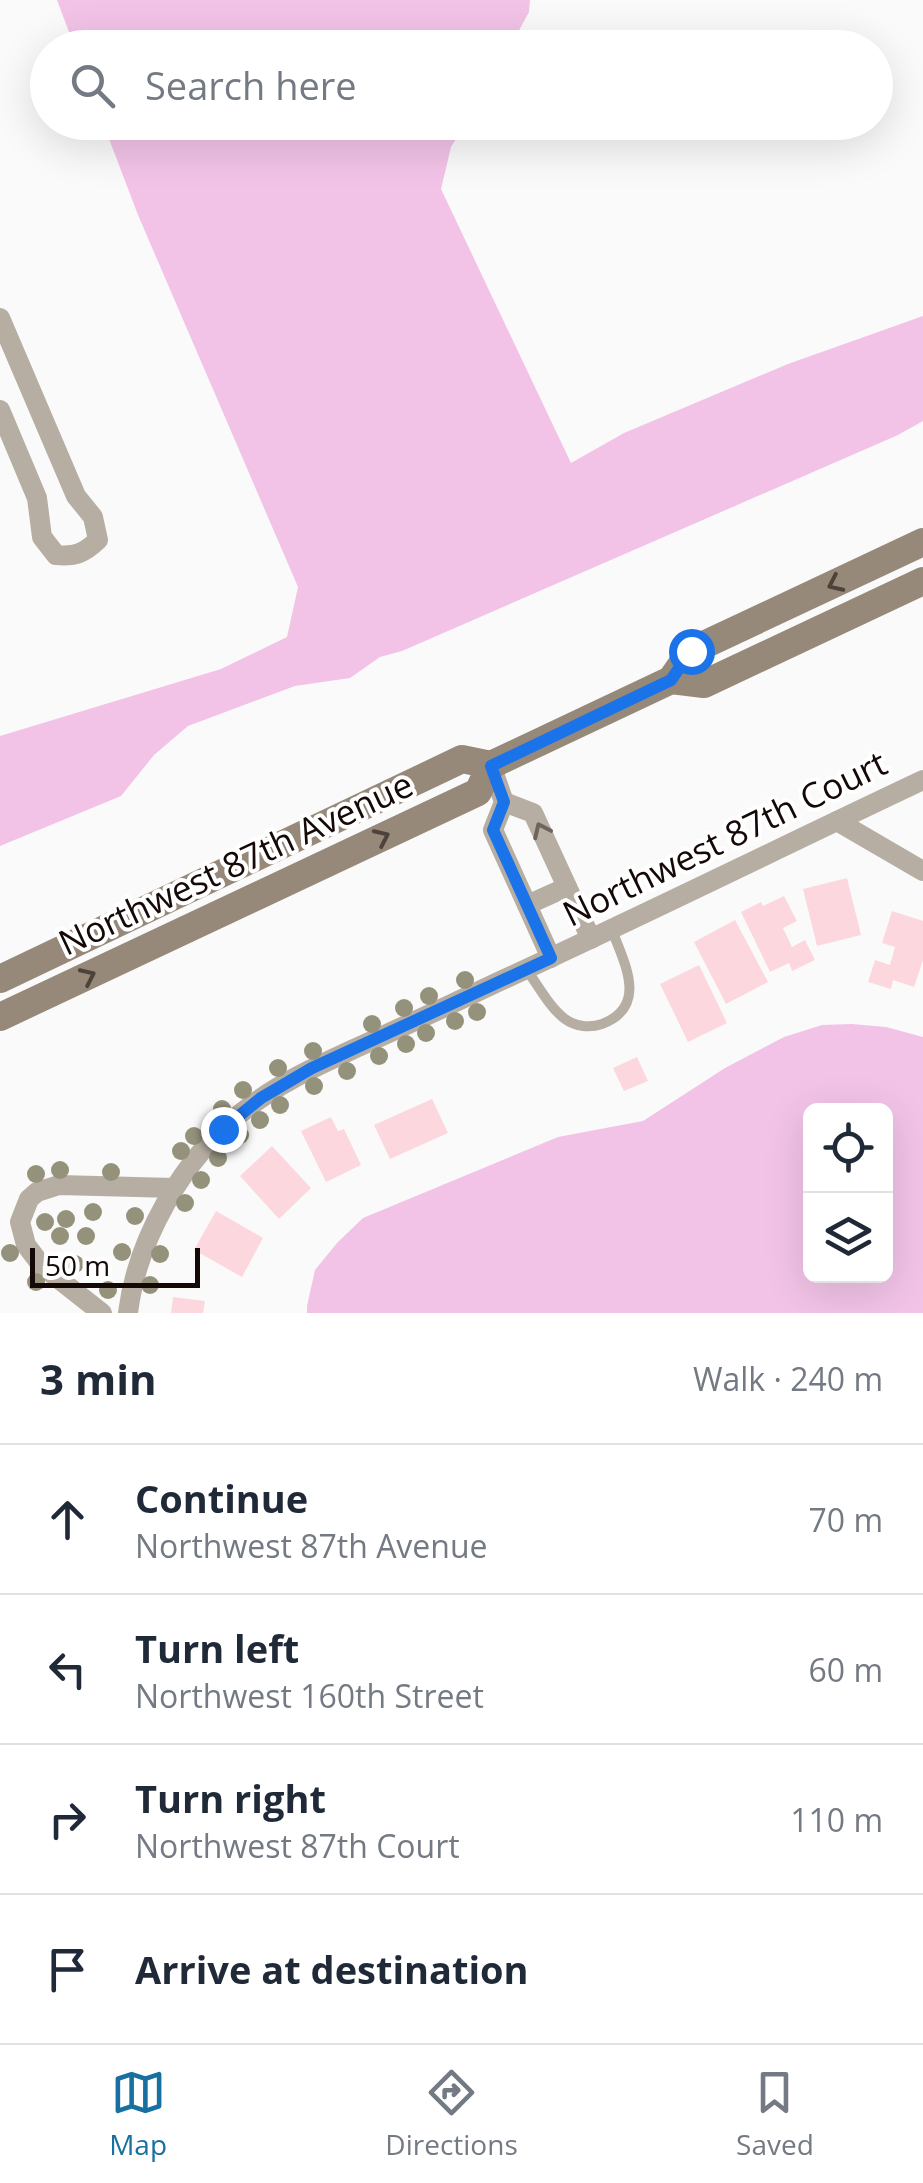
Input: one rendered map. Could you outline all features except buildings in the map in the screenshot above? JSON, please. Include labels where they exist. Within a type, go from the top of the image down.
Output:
[{"type":"street","points":[[0,318],[76,496],[94,517],[98,540],[84,553],[56,555],[42,536],[37,498],[0,410]]},
{"type":"street","name":"Northwest 87th Avenue","points":[[0,1017],[478,792],[491,766],[671,680],[691,651],[923,542]]},
{"type":"street","name":"Northwest 87th Avenue","points":[[671,680],[704,684],[923,581]]},
{"type":"street","name":"Northwest 87th Avenue","points":[[0,979],[462,759],[491,766]]},
{"type":"street","points":[[491,766],[504,802],[493,830],[551,958]]},
{"type":"street","name":"Northwest 87th Court","points":[[128,1313],[138,1267],[174,1188],[204,1146],[241,1113],[282,1085],[923,780]]},
{"type":"street","points":[[504,802],[534,812],[591,939]]},
{"type":"street","points":[[837,820],[923,871]]},
{"type":"street","points":[[527,905],[568,887]]},
{"type":"street","points":[[102,1313],[42,1266],[26,1245],[20,1222],[28,1199],[59,1185],[174,1188]]},
{"type":"lane","points":[[526,969],[565,1019],[588,1027],[613,1019],[622,1012],[630,992],[612,929]]},
{"type":"shaded area","points":[[57,0],[530,0],[529,12],[519,30],[68,30]]},
{"type":"shaded area","points":[[109,140],[455,140],[441,189],[571,463],[624,433],[788,364],[923,316],[923,421],[402,651],[380,657],[350,678],[295,686],[188,726],[154,755],[121,796],[0,846],[0,736],[221,669],[287,637],[298,587]]},
{"type":"shaded area","points":[[852,1024],[886,1027],[923,1037],[923,1313],[307,1313],[315,1270],[363,1218],[558,1137],[643,1121],[725,1068],[784,1037],[822,1025]]},
{"type":"route","points":[[223,1129],[261,1098],[312,1068],[551,958],[493,830],[504,802],[491,766],[671,680],[691,651]]}]
